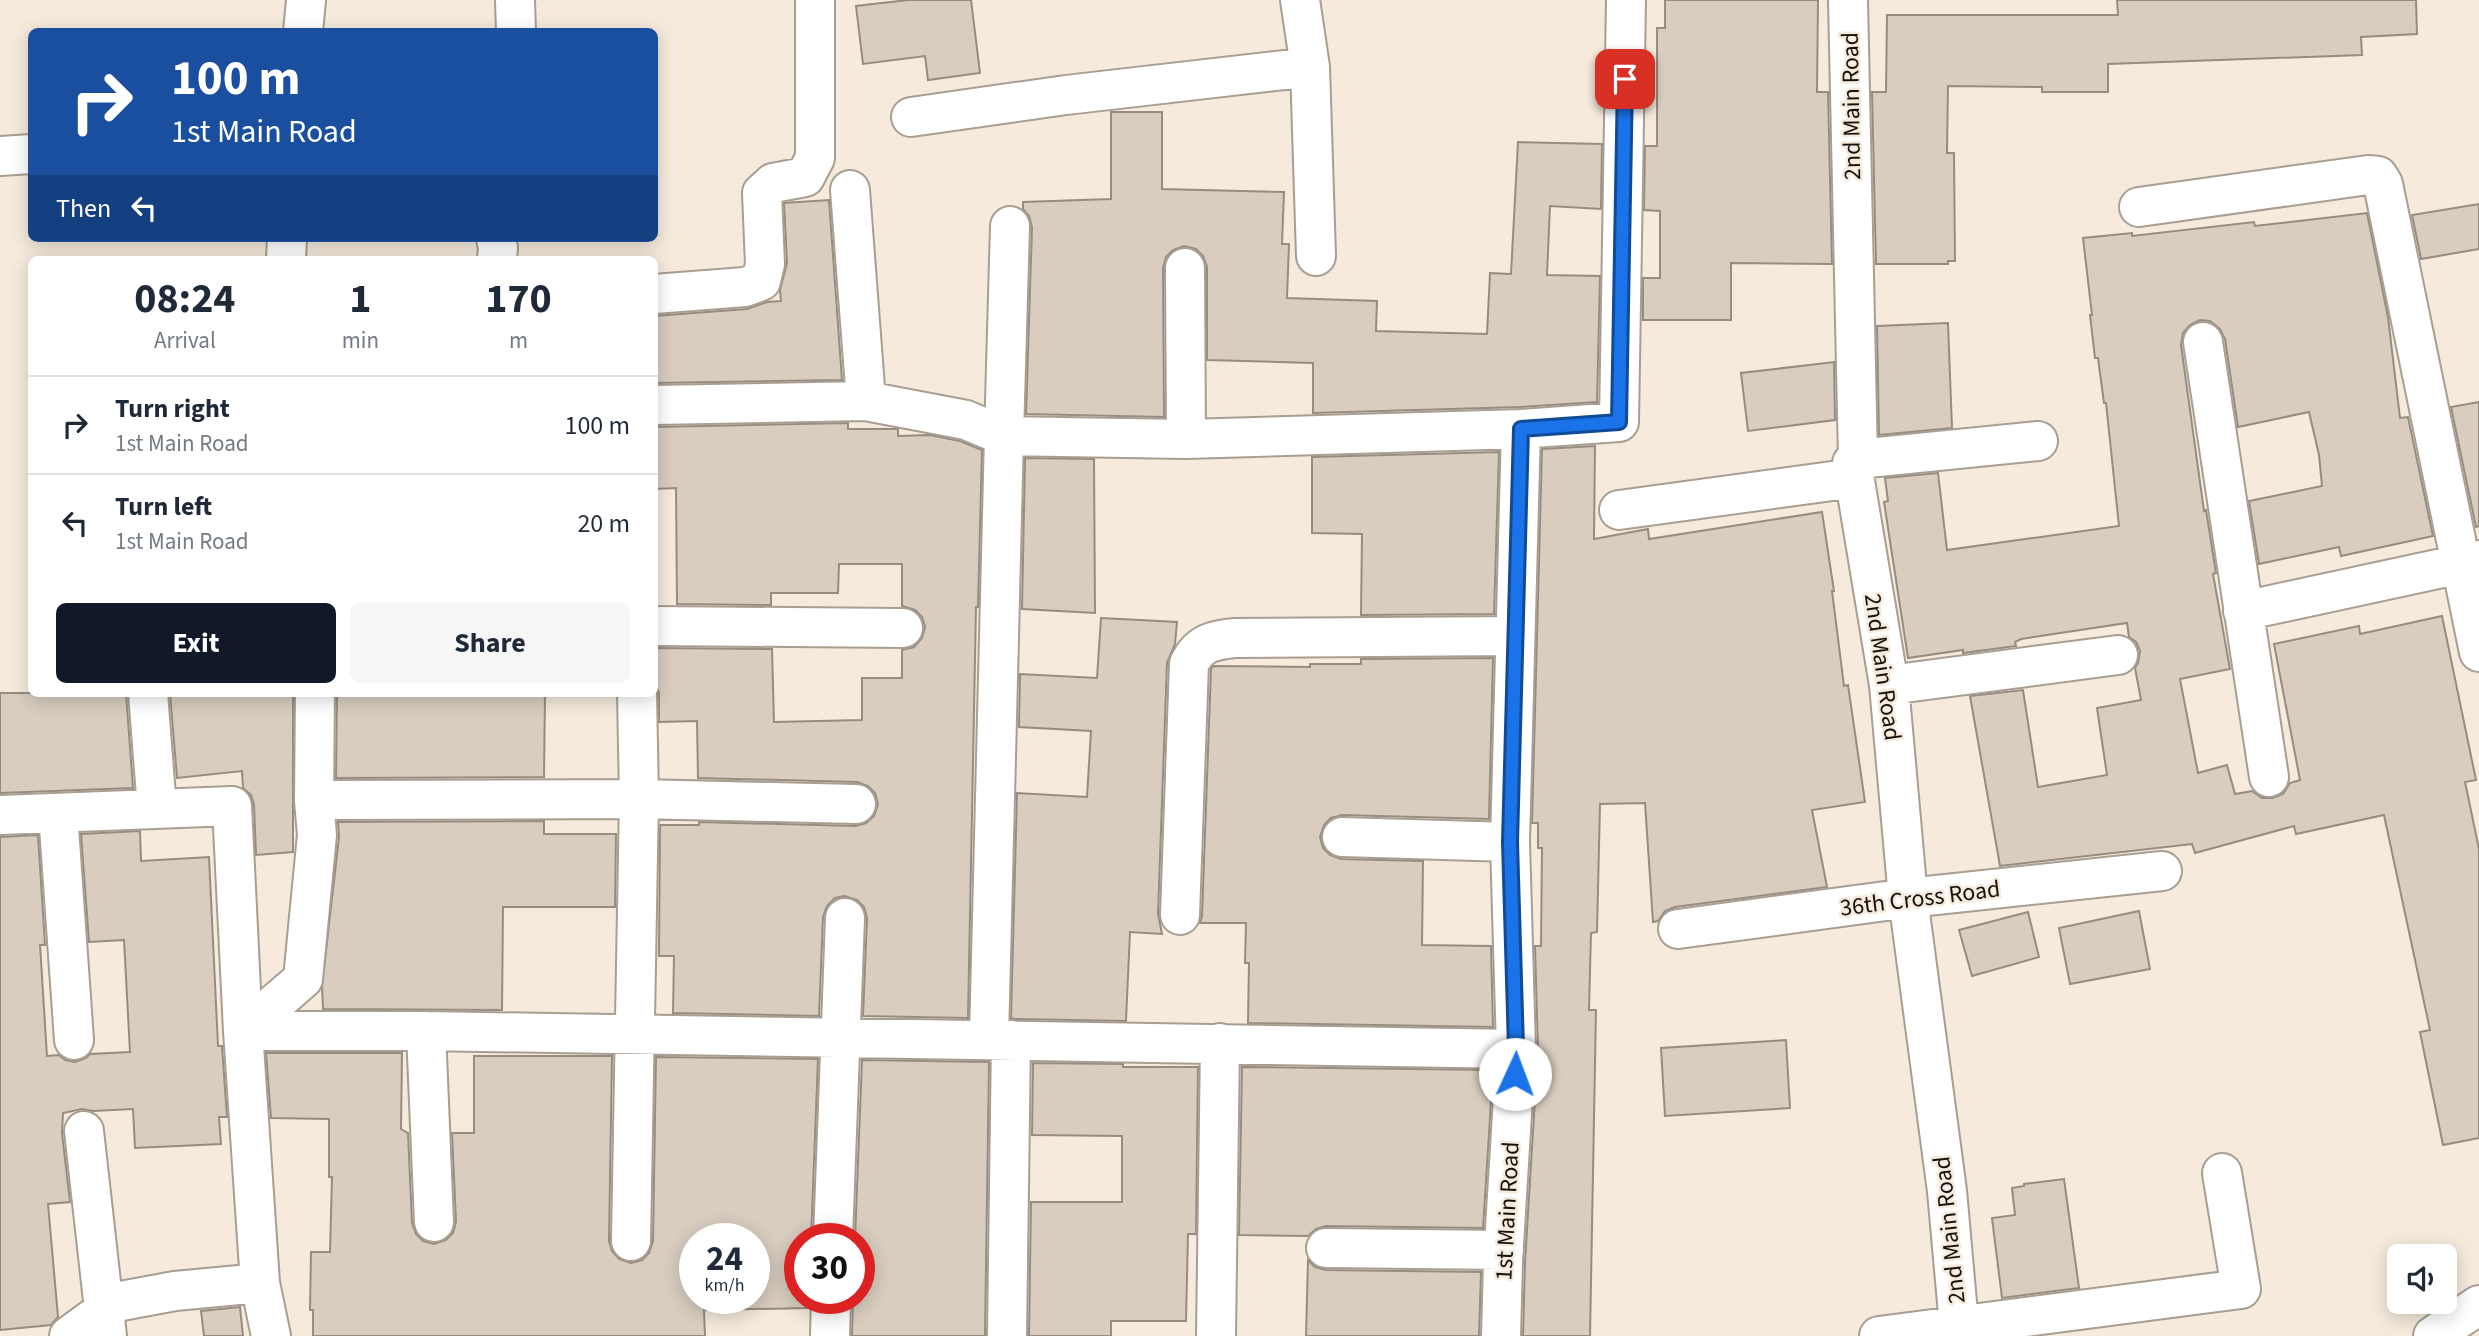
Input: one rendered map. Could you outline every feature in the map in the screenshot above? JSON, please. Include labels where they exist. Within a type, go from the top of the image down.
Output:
[{"type":"street","points":[[303,28],[306,0]]},
{"type":"street","points":[[515,0],[516,28]]},
{"type":"street","points":[[658,293],[745,287],[761,281],[765,264],[762,193],[773,183],[806,177],[815,158],[815,0]]},
{"type":"street","points":[[1300,0],[1310,67],[1316,256]]},
{"type":"street","points":[[658,405],[866,401],[966,420],[1004,436],[1186,439],[1521,429],[1619,422],[1626,0]]},
{"type":"street","name":"2nd Main Road","points":[[1848,0],[1856,468],[1889,685],[1908,898],[1947,1191],[1960,1331]]},
{"type":"street","points":[[911,117],[1066,95],[1310,67]]},
{"type":"street","points":[[0,156],[28,154]]},
{"type":"street","points":[[2139,207],[2368,175],[2378,176],[2383,184],[2470,563],[2479,652]]},
{"type":"street","points":[[850,190],[866,401]]},
{"type":"street","points":[[1007,1336],[1000,1040],[1004,436],[1010,226]]},
{"type":"street","points":[[1185,268],[1186,439]]},
{"type":"street","points":[[2203,342],[2269,777]]},
{"type":"street","name":"1st Main Road","points":[[1501,1336],[1516,1049],[1510,842],[1521,429]]},
{"type":"street","points":[[1619,510],[1856,468],[2038,441]]},
{"type":"street","points":[[2243,611],[2470,563]]},
{"type":"street","points":[[658,626],[903,628]]},
{"type":"street","points":[[1180,915],[1189,664],[1194,652],[1205,643],[1235,639],[1514,636]]},
{"type":"street","points":[[1889,685],[2118,654]]},
{"type":"street","points":[[148,697],[157,809]]},
{"type":"street","points":[[243,1031],[303,979],[317,835],[314,800],[315,697]]},
{"type":"street","points":[[631,1241],[639,799],[637,697]]},
{"type":"street","points":[[314,800],[639,799],[856,804]]},
{"type":"street","points":[[0,815],[232,806],[243,1031],[261,1283],[271,1336]]},
{"type":"street","points":[[58,813],[74,1040]]},
{"type":"street","points":[[1342,837],[1510,842]]},
{"type":"street","name":"36th Cross Road","points":[[1678,929],[1908,898],[2162,871]]},
{"type":"street","points":[[834,1223],[845,918]]},
{"type":"street","points":[[243,1031],[426,1031],[1516,1049]]},
{"type":"street","points":[[426,1031],[434,1222]]},
{"type":"street","points":[[1216,1336],[1220,1043]]},
{"type":"street","points":[[84,1131],[105,1324]]},
{"type":"street","points":[[1879,1336],[1960,1331],[2241,1289],[2222,1173]]},
{"type":"street","points":[[1325,1248],[1504,1250]]},
{"type":"street","points":[[69,1336],[105,1324],[121,1301],[174,1291],[261,1283]]},
{"type":"street","points":[[2433,1336],[2479,1305]]},
{"type":"street","points":[[830,1336],[831,1314]]},
{"type":"building","points":[[908,0],[971,0],[980,73],[928,80],[925,56],[863,64],[856,6]]},
{"type":"building","points":[[1665,0],[1818,0],[1817,92],[1828,92],[1832,264],[1731,263],[1731,320],[1643,320],[1643,278],[1660,278],[1660,211],[1644,210],[1645,146],[1657,146],[1657,28],[1665,28]]},
{"type":"building","points":[[2117,0],[2416,0],[2417,34],[2361,37],[2362,55],[2108,64],[2108,92],[2042,92],[2042,87],[1948,86],[1947,153],[1954,153],[1955,261],[1948,261],[1948,264],[1876,264],[1872,92],[1886,92],[1887,15],[2118,15]]},
{"type":"building","points":[[1111,112],[1162,112],[1162,189],[1284,192],[1282,244],[1289,244],[1287,298],[1377,301],[1376,331],[1487,334],[1490,273],[1511,274],[1518,142],[1602,144],[1601,209],[1550,206],[1547,275],[1600,276],[1597,402],[1313,413],[1313,363],[1207,360],[1207,267],[1203,256],[1196,249],[1184,246],[1173,250],[1166,257],[1163,268],[1164,417],[1026,414],[1032,227],[1029,216],[1023,209],[1023,202],[1111,199]]},
{"type":"building","points":[[829,200],[842,380],[658,383],[658,316],[747,309],[767,302],[781,301],[780,290],[787,263],[784,203]]},
{"type":"building","points":[[2479,204],[2479,249],[2421,259],[2412,215]]},
{"type":"building","points":[[2367,213],[2388,317],[2400,418],[2408,417],[2433,536],[2341,556],[2339,547],[2259,564],[2249,501],[2322,486],[2319,455],[2309,412],[2238,427],[2225,339],[2220,329],[2210,321],[2200,320],[2190,325],[2183,333],[2181,345],[2204,511],[2206,510],[2216,573],[2213,574],[2230,669],[2180,679],[2198,773],[2227,765],[2235,794],[2252,791],[2262,798],[2273,798],[2283,794],[2290,783],[2300,780],[2274,644],[2359,626],[2360,634],[2442,616],[2476,780],[2465,782],[2479,849],[2479,1138],[2443,1145],[2420,1032],[2430,1030],[2384,815],[2296,834],[2294,826],[2195,853],[2192,844],[2000,866],[1970,696],[2023,690],[2038,787],[2107,775],[2097,708],[2141,700],[2135,668],[2140,651],[2136,642],[2129,637],[2127,623],[2021,639],[2015,642],[2016,646],[1908,658],[1884,502],[1888,501],[1885,478],[1938,473],[1947,550],[2119,526],[2106,403],[2098,358],[2095,358],[2083,238],[2132,233],[2132,236],[2254,222],[2255,226]]},
{"type":"building","points":[[1948,323],[1952,428],[1879,435],[1877,326]]},
{"type":"building","points":[[1834,362],[1835,420],[1748,431],[1741,373]]},
{"type":"building","points":[[2479,402],[2479,526],[2476,527],[2451,407]]},
{"type":"building","points":[[848,423],[848,429],[898,429],[898,436],[930,435],[960,441],[982,450],[976,607],[968,1018],[863,1016],[867,918],[864,907],[857,900],[845,896],[835,898],[827,906],[823,917],[819,1016],[673,1013],[674,956],[659,956],[660,825],[699,825],[699,822],[855,826],[866,823],[874,816],[878,804],[875,793],[868,786],[857,782],[698,778],[697,721],[659,722],[658,648],[772,649],[774,722],[862,720],[862,678],[902,678],[902,650],[914,647],[922,638],[925,627],[922,617],[915,610],[902,606],[902,564],[839,564],[838,593],[771,593],[771,605],[677,604],[676,488],[658,489],[658,427]]},
{"type":"building","points":[[1595,446],[1594,539],[1648,529],[1649,539],[1822,512],[1844,686],[1848,685],[1865,802],[1812,810],[1827,887],[1675,907],[1665,911],[1658,921],[1653,922],[1645,803],[1600,804],[1597,932],[1591,933],[1589,1010],[1596,1010],[1590,1336],[1523,1336],[1538,1050],[1535,946],[1541,946],[1542,848],[1538,848],[1538,823],[1532,823],[1542,449]]},
{"type":"building","points":[[1499,452],[1494,614],[1361,615],[1362,534],[1312,533],[1312,457]]},
{"type":"building","points":[[1025,458],[1094,459],[1095,613],[1022,609]]},
{"type":"building","points":[[1101,618],[1177,622],[1175,644],[1167,663],[1158,914],[1162,934],[1130,932],[1126,1021],[1014,1019],[1011,1018],[1017,793],[1087,797],[1091,731],[1019,727],[1020,674],[1097,678]]},
{"type":"building","points":[[1493,658],[1489,819],[1342,815],[1331,818],[1324,825],[1320,837],[1323,848],[1330,855],[1341,859],[1423,861],[1422,945],[1491,946],[1493,1027],[1248,1023],[1249,963],[1245,963],[1246,923],[1200,923],[1213,666],[1310,667],[1310,664],[1361,664],[1361,659]]},
{"type":"building","points":[[0,693],[28,693],[28,697],[126,697],[133,788],[0,793]]},
{"type":"building","points":[[170,697],[293,697],[293,852],[256,855],[254,805],[251,795],[243,788],[242,771],[177,778]]},
{"type":"building","points":[[337,697],[545,697],[544,777],[336,778]]},
{"type":"building","points":[[544,821],[544,834],[616,834],[615,907],[503,907],[502,1010],[323,1009],[322,986],[339,837],[338,822]]},
{"type":"building","points":[[140,831],[141,861],[209,857],[218,1046],[222,1046],[227,1117],[219,1117],[221,1144],[135,1148],[133,1109],[82,1109],[63,1113],[62,1133],[70,1202],[48,1204],[58,1317],[51,1325],[0,1330],[0,837],[38,835],[45,945],[40,945],[47,1056],[59,1055],[65,1060],[75,1062],[90,1054],[130,1052],[124,940],[89,942],[81,834]]},
{"type":"building","points":[[2139,911],[2150,969],[2070,984],[2059,928]]},
{"type":"building","points":[[2028,912],[2039,957],[1972,976],[1959,930]]},
{"type":"building","points":[[1786,1040],[1790,1108],[1665,1116],[1661,1048]]},
{"type":"building","points":[[266,1053],[402,1053],[401,1129],[408,1133],[412,1223],[416,1234],[423,1241],[434,1244],[446,1240],[453,1233],[456,1222],[452,1133],[474,1133],[474,1056],[612,1056],[609,1241],[612,1251],[619,1259],[631,1263],[642,1260],[649,1253],[653,1241],[656,1057],[818,1059],[812,1223],[784,1223],[784,1308],[770,1309],[770,1223],[679,1223],[679,1314],[704,1314],[705,1336],[313,1336],[313,1310],[310,1310],[311,1252],[330,1252],[332,1177],[329,1177],[329,1119],[271,1118]]},
{"type":"building","points":[[862,1060],[989,1062],[985,1336],[852,1336],[853,1314],[875,1314],[875,1223],[856,1223]]},
{"type":"building","points":[[1033,1063],[1198,1067],[1196,1234],[1188,1234],[1186,1321],[1111,1321],[1111,1336],[1029,1336],[1031,1202],[1122,1202],[1122,1136],[1032,1135]]},
{"type":"building","points":[[1242,1067],[1493,1070],[1483,1228],[1326,1226],[1316,1229],[1308,1236],[1239,1235]]},
{"type":"building","points":[[2064,1179],[2079,1288],[2002,1298],[1992,1218],[2015,1215],[2012,1188]]},
{"type":"building","points":[[1308,1260],[1315,1267],[1326,1270],[1481,1272],[1479,1336],[1306,1336]]},
{"type":"building","points":[[240,1307],[243,1336],[204,1336],[201,1311]]},
{"type":"route","points":[[1515,1074],[1510,842],[1521,429],[1619,422],[1625,79]]}]
